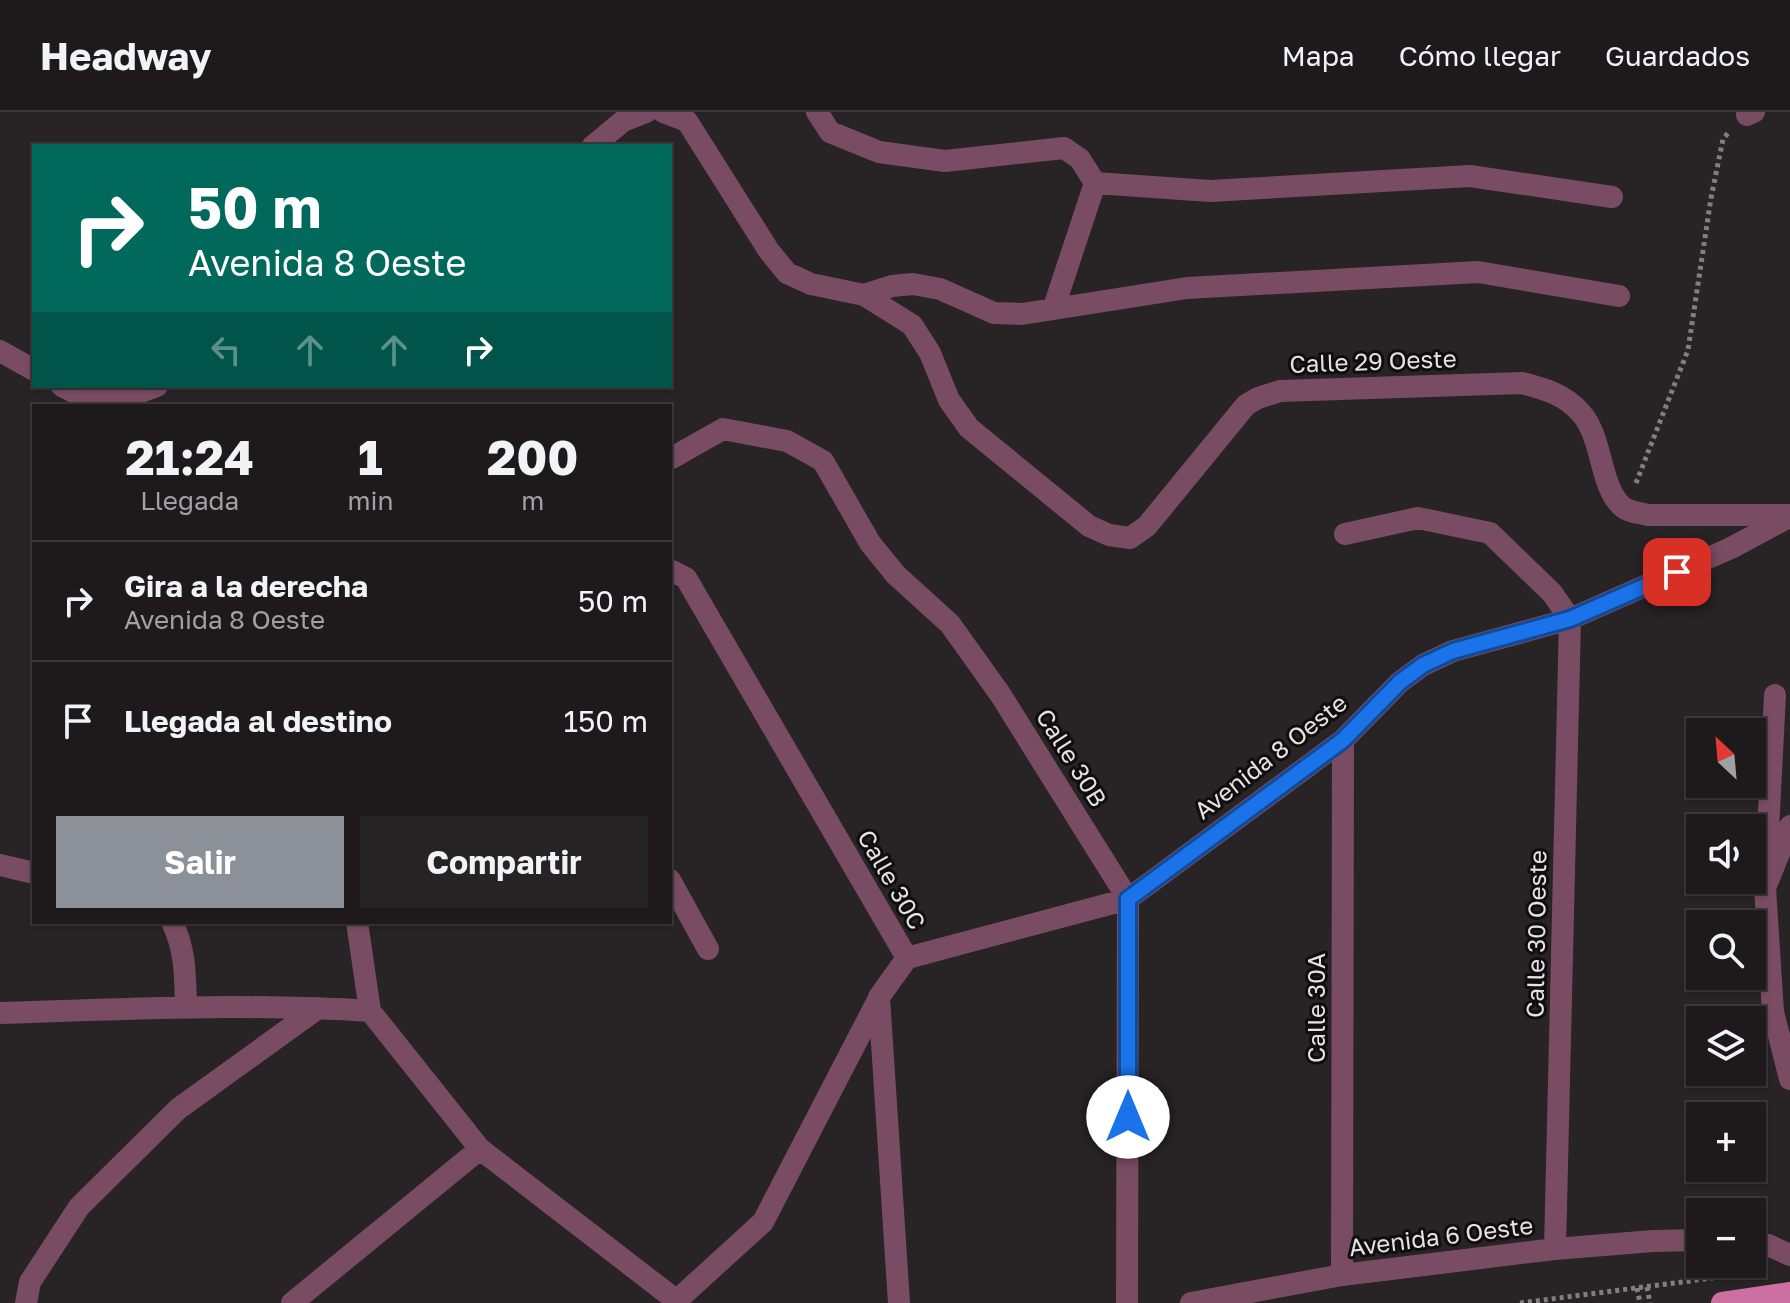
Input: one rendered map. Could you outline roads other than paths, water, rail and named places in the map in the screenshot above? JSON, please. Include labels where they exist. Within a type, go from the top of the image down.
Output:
[{"type":"main road","points":[[1722,1303],[1790,1293]]},
{"type":"street","points":[[595,144],[623,121],[646,112]]},
{"type":"street","name":"Calle 29 Oeste","points":[[663,112],[687,121],[769,251],[787,273],[811,284],[864,295],[912,325],[930,353],[949,400],[969,428],[1089,526],[1109,535],[1130,538],[1147,526],[1246,405],[1258,398],[1280,391],[1522,383],[1554,392],[1581,413],[1595,435],[1612,496],[1626,510],[1647,515],[1790,516]]},
{"type":"street","points":[[817,112],[830,132],[879,152],[945,161],[1064,148],[1080,159],[1095,183]]},
{"type":"street","points":[[1095,183],[1210,191],[1470,176],[1612,197]]},
{"type":"street","points":[[1054,307],[1095,183]]},
{"type":"street","points":[[864,295],[892,286],[913,284],[940,289],[994,313],[1022,314],[1187,288],[1478,272],[1619,296]]},
{"type":"street","points":[[0,351],[32,369]]},
{"type":"street","points":[[66,388],[83,397],[122,399],[152,388]]},
{"type":"street","name":"Calle 30B","points":[[672,458],[723,429],[787,441],[823,461],[870,543],[896,575],[950,624],[1000,694],[1128,899]]},
{"type":"street","name":"Avenida 8 Oeste","points":[[907,958],[1128,899],[1343,740],[1400,682],[1423,665],[1453,651],[1570,619],[1731,548],[1790,516]]},
{"type":"street","points":[[1345,534],[1418,518],[1490,533],[1552,593],[1570,619]]},
{"type":"street","name":"Calle 30C","points":[[672,571],[686,578],[907,958],[879,997]]},
{"type":"street","name":"Calle 30 Oeste","points":[[1555,1249],[1570,619]]},
{"type":"street","points":[[1766,869],[1775,695]]},
{"type":"street","name":"Calle 30A","points":[[1342,1275],[1343,740]]},
{"type":"street","points":[[1766,886],[1790,826]]},
{"type":"street","points":[[0,865],[32,873]]},
{"type":"street","points":[[672,884],[708,949]]},
{"type":"street","points":[[1765,894],[1773,1012],[1790,1079]]},
{"type":"street","points":[[1127,1303],[1128,899]]},
{"type":"street","points":[[173,924],[181,940],[185,963],[186,1007]]},
{"type":"street","points":[[357,924],[370,1011],[480,1149],[676,1302],[763,1222],[879,997]]},
{"type":"street","points":[[879,997],[899,1303]]},
{"type":"street","points":[[0,1013],[186,1007],[370,1011]]},
{"type":"street","points":[[26,1303],[30,1282],[79,1207],[178,1109],[318,1008]]},
{"type":"street","points":[[292,1303],[480,1149]]},
{"type":"street","name":"Avenida 6 Oeste","points":[[1191,1303],[1342,1275],[1555,1249],[1686,1240]]},
{"type":"street","points":[[1766,1245],[1790,1255]]}]
